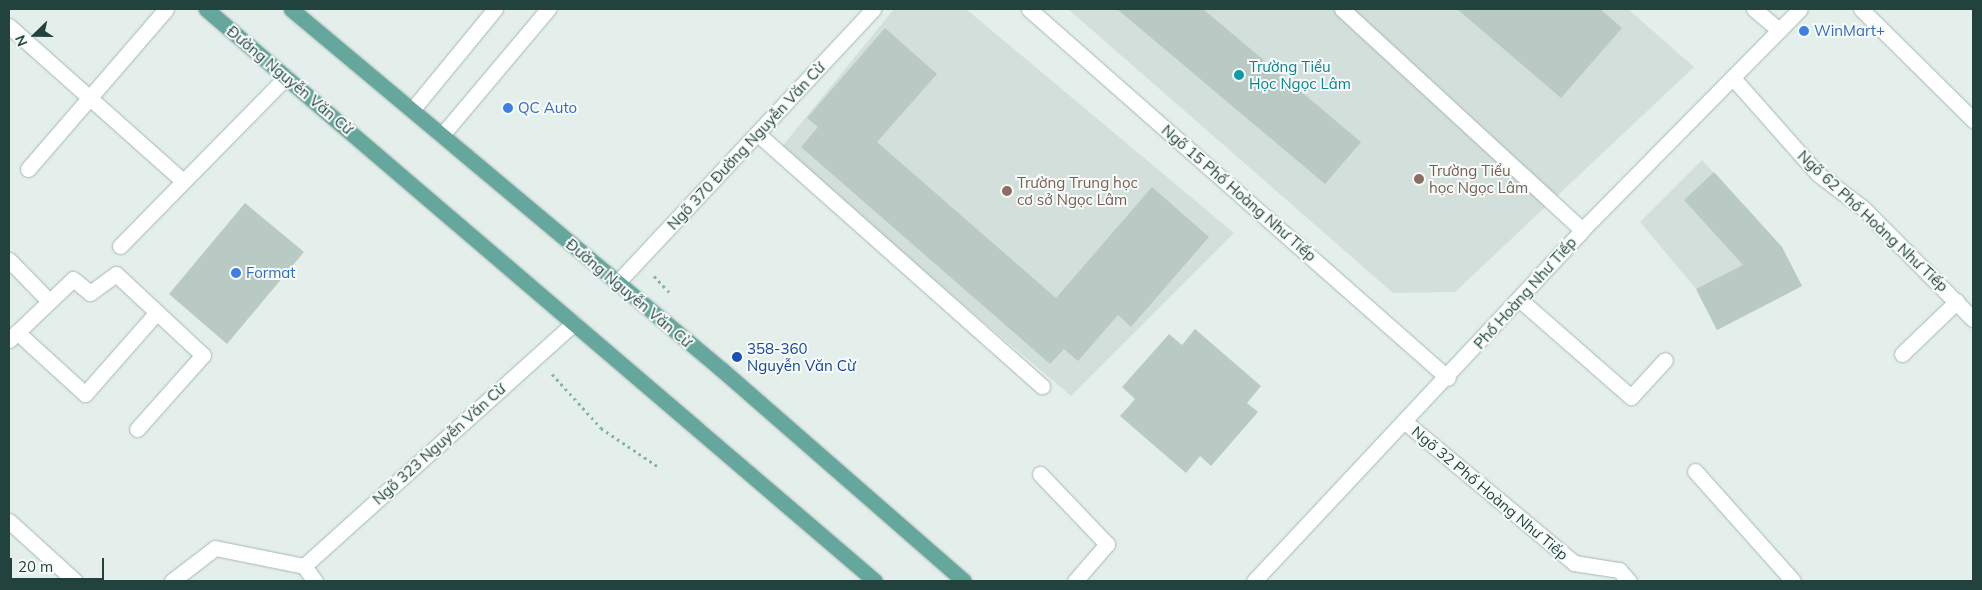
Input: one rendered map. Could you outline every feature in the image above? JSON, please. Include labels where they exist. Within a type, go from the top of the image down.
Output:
[{"type":"main road","name":"Đường Nguyễn Văn Cừ","points":[[206,9],[875,581]]},
{"type":"main road","name":"Đường Nguyễn Văn Cừ","points":[[291,9],[617,283],[964,581]]},
{"type":"street","points":[[28,169],[166,9]]},
{"type":"street","points":[[412,110],[495,9]]},
{"type":"street","points":[[442,135],[548,9]]},
{"type":"street","name":"Ngõ 370 Đường Nguyễn Văn Cừ","points":[[617,283],[873,9]]},
{"type":"street","name":"Ngõ 15 Phố Hoàng Như Tiếp","points":[[1029,9],[1448,378]]},
{"type":"street","points":[[1342,9],[1582,230]]},
{"type":"street","points":[[1754,9],[1779,30]]},
{"type":"street","name":"Phố Hoàng Như Tiếp","points":[[1254,581],[1448,378],[1582,230],[1800,9]]},
{"type":"street","points":[[1861,9],[1973,120]]},
{"type":"street","points":[[9,26],[182,179]]},
{"type":"street","points":[[120,246],[182,179],[286,76]]},
{"type":"street","name":"Ngõ 62 Phố Hoàng Như Tiếp","points":[[1732,78],[1818,174],[1863,208],[1973,319]]},
{"type":"street","points":[[758,134],[1042,386]]},
{"type":"street","points":[[9,260],[49,302]]},
{"type":"street","points":[[137,429],[203,355],[157,312],[116,274],[90,293],[73,279],[13,336],[85,394],[157,312]]},
{"type":"street","points":[[1519,299],[1631,397],[1665,360]]},
{"type":"street","points":[[1902,354],[1957,301]]},
{"type":"street","name":"Ngõ 323 Nguyễn Văn Cừ","points":[[304,566],[574,323]]},
{"type":"street","name":"Ngõ 32 Phố Hoàng Như Tiếp","points":[[1405,422],[1574,564],[1619,570],[1629,581]]},
{"type":"street","points":[[1695,471],[1793,581]]},
{"type":"street","points":[[1040,474],[1107,544],[1075,581]]},
{"type":"street","points":[[9,522],[75,581]]},
{"type":"street","points":[[172,581],[215,548],[304,566],[315,581]]},
{"type":"path","points":[[565,386],[601,428],[660,468]]},
{"type":"shaded area","name":"Trường Trung học cơ sở Ngọc Lâm","points":[[894,9],[966,9],[1234,233],[1071,396],[780,149]]},
{"type":"shaded area","name":"Trường Tiểu học Ngọc Lâm","points":[[1068,9],[1628,9],[1694,67],[1455,292],[1393,293]]},
{"type":"shaded area","points":[[1702,160],[1782,247],[1802,286],[1717,330],[1696,289],[1640,222]]},
{"type":"building","name":"Trường Tiểu Học Ngọc Lâm","points":[[1117,9],[1203,9],[1361,142],[1325,184]]},
{"type":"building","points":[[1457,9],[1600,9],[1622,28],[1561,98]]},
{"type":"building","points":[[885,28],[937,74],[877,142],[1056,298],[1152,187],[1209,237],[1131,327],[1118,315],[1078,361],[1064,349],[1050,364],[801,147],[818,127],[807,118]]},
{"type":"building","points":[[1714,172],[1782,247],[1802,286],[1717,330],[1696,289],[1743,265],[1684,200]]},
{"type":"building","name":"Format","points":[[245,203],[304,252],[227,344],[169,294]]},
{"type":"building","points":[[1195,329],[1261,386],[1247,403],[1258,412],[1211,466],[1200,456],[1186,473],[1120,416],[1135,399],[1122,387],[1169,334],[1182,345]]},
{"type":"place","name":"WinMart+","points":[[1804,31]]},
{"type":"place","name":"Trường Tiểu Học Ngọc Lâm","points":[[1239,75]]},
{"type":"place","name":"QC Auto","points":[[508,108]]},
{"type":"place","name":"Trường Tiểu học Ngọc Lâm","points":[[1419,179]]},
{"type":"place","name":"Trường Trung học cơ sở Ngọc Lâm","points":[[1007,191]]},
{"type":"place","name":"Format","points":[[236,273]]},
{"type":"place","name":"358-360 Nguyễn Văn Cừ","points":[[737,357]]}]
